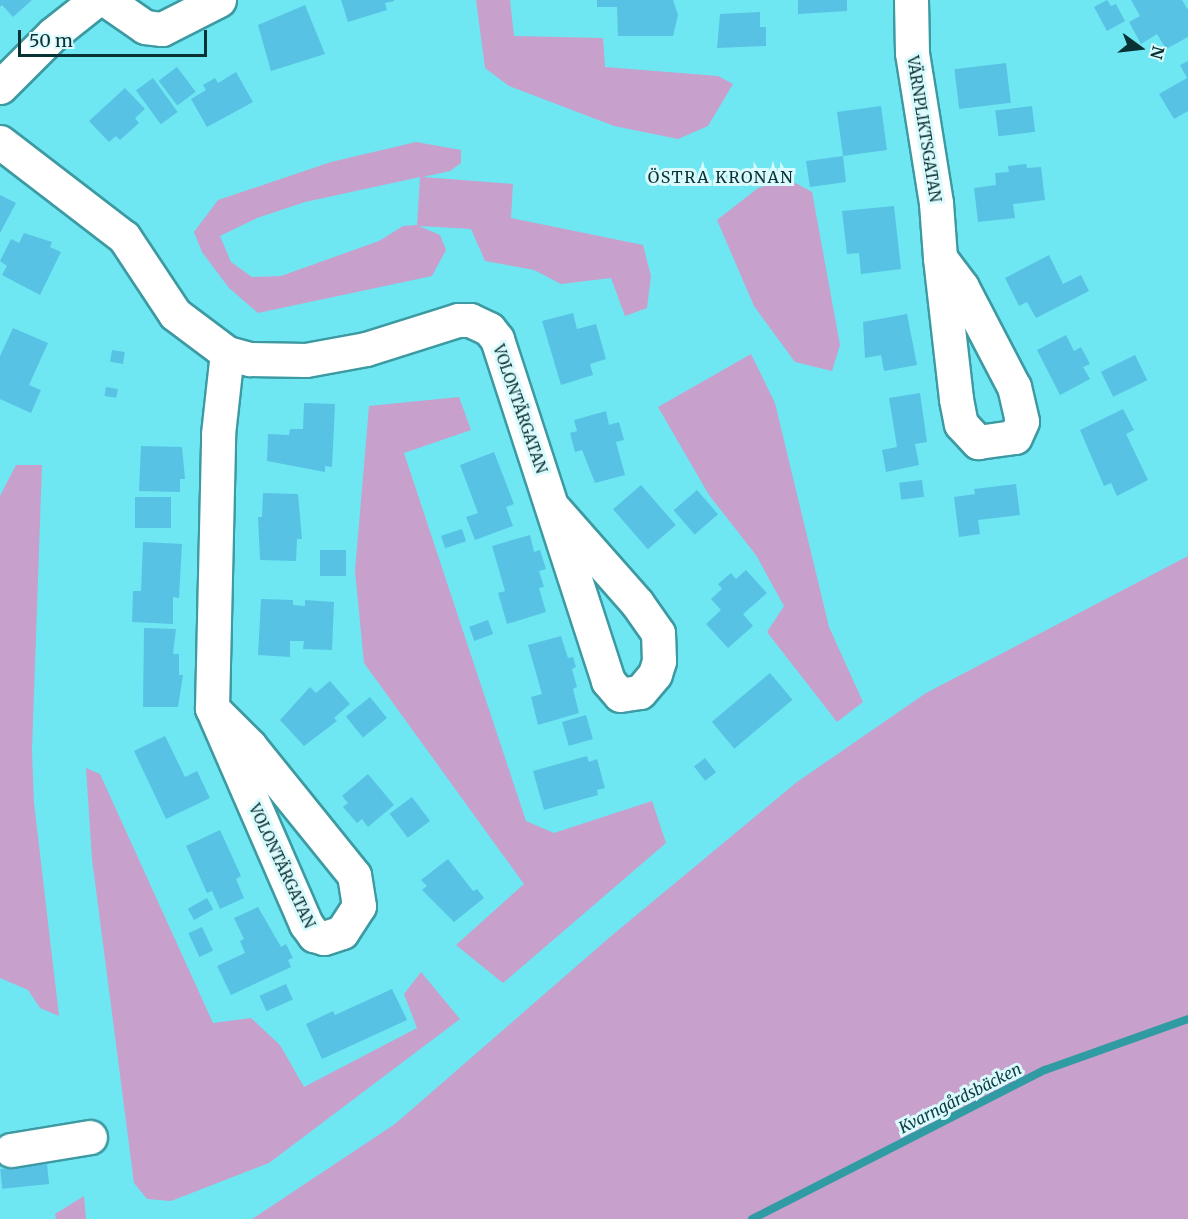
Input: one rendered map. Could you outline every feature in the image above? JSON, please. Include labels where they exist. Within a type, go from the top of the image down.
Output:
[{"type":"street","points":[[0,87],[52,34],[96,0]]},
{"type":"street","points":[[106,0],[145,27],[162,29],[219,0]]},
{"type":"street","name":"VÄRNPLIKTSGATAN","points":[[911,0],[912,53],[936,203],[940,258],[961,424],[978,442],[1015,437],[1022,421],[1014,387],[962,287],[940,258]]},
{"type":"street","name":"VOLONTÄRGATAN","points":[[0,142],[124,237],[175,314],[227,353],[250,359],[306,360],[366,350],[458,320],[480,323],[497,339],[611,688],[625,696],[640,692],[655,674],[659,661],[657,633],[637,603],[554,509]]},
{"type":"street","name":"VOLONTÄRGATAN","points":[[212,708],[250,746],[354,875],[359,906],[342,932],[324,938],[314,934],[306,924],[212,708],[218,434],[227,353]]},
{"type":"street","points":[[11,1150],[90,1137]]},
{"type":"shaded area","points":[[476,0],[510,0],[514,36],[603,38],[605,67],[718,76],[733,84],[708,126],[678,139],[614,126],[509,86],[485,68]]},
{"type":"shaded area","points":[[416,142],[461,150],[461,163],[450,171],[423,177],[513,184],[511,218],[643,245],[651,276],[647,308],[625,316],[611,278],[561,284],[534,270],[485,261],[471,229],[419,226],[440,235],[446,250],[432,276],[258,313],[229,288],[202,252],[194,232],[218,200],[331,162]],"holes":[[[420,177],[417,225],[403,226],[379,241],[281,276],[252,277],[231,262],[220,236],[257,218],[305,202]]]},
{"type":"shaded area","points":[[788,179],[812,192],[840,345],[832,371],[795,362],[754,306],[717,220],[758,188]]},
{"type":"shaded area","points":[[751,354],[775,403],[829,627],[863,702],[837,722],[767,632],[784,606],[756,555],[709,495],[658,407]]},
{"type":"shaded area","points":[[459,397],[471,430],[404,453],[526,821],[554,833],[652,801],[666,843],[503,983],[456,945],[524,884],[364,663],[355,571],[369,406]]},
{"type":"shaded area","points":[[16,465],[42,465],[32,750],[34,803],[59,1016],[40,1008],[28,990],[0,978],[0,496]]},
{"type":"shaded area","points":[[1188,556],[1188,1219],[252,1219],[395,1124],[610,937],[797,782],[926,693]]},
{"type":"shaded area","points":[[86,768],[100,774],[213,1023],[251,1018],[280,1045],[304,1087],[417,1028],[404,994],[421,972],[460,1019],[269,1163],[171,1201],[147,1199],[134,1183],[92,859]]},
{"type":"shaded area","points":[[84,1196],[86,1219],[56,1219],[55,1214]]},
{"type":"building","points":[[0,0],[32,0],[13,17],[2,5],[0,7]]},
{"type":"building","points":[[341,0],[394,1],[385,3],[387,10],[348,22]]},
{"type":"building","points":[[597,0],[673,0],[678,15],[673,36],[618,36],[617,7],[597,7]]},
{"type":"building","points":[[798,0],[847,0],[847,11],[798,14]]},
{"type":"building","points":[[1107,0],[1111,6],[1116,4],[1125,21],[1107,31],[1094,7]]},
{"type":"building","points":[[1131,0],[1182,0],[1188,10],[1188,37],[1166,49],[1157,34],[1141,44],[1129,22],[1140,16]]},
{"type":"building","points":[[305,5],[325,54],[271,71],[258,25]]},
{"type":"building","points":[[760,12],[760,27],[766,27],[766,46],[717,48],[720,14]]},
{"type":"building","points":[[1188,61],[1188,111],[1174,119],[1159,94],[1187,78],[1180,65]]},
{"type":"building","points":[[1006,63],[1011,103],[959,109],[954,69]]},
{"type":"building","points":[[177,67],[196,92],[177,106],[159,81]]},
{"type":"building","points":[[236,72],[253,102],[207,127],[191,99],[206,90],[203,85],[215,78],[218,83]]},
{"type":"building","points":[[153,78],[178,112],[161,124],[136,90]]},
{"type":"building","points":[[125,88],[145,109],[135,118],[139,123],[120,140],[116,136],[109,142],[89,121]]},
{"type":"building","points":[[881,106],[887,150],[843,156],[837,112]]},
{"type":"building","points":[[1032,106],[1035,132],[998,136],[995,111]]},
{"type":"building","points":[[843,156],[846,182],[810,187],[806,161]]},
{"type":"building","points":[[1026,164],[1027,168],[1041,167],[1045,200],[1013,204],[1015,218],[978,222],[974,188],[996,185],[995,173],[1009,172],[1008,166]]},
{"type":"building","points":[[0,195],[16,203],[0,233]]},
{"type":"building","points":[[894,206],[901,269],[861,274],[859,253],[847,254],[842,211]]},
{"type":"building","points":[[24,233],[52,242],[50,247],[61,252],[40,295],[2,275],[7,266],[0,261],[11,239],[19,243]]},
{"type":"building","points":[[1049,255],[1063,284],[1081,275],[1089,291],[1036,318],[1027,302],[1019,306],[1005,278]]},
{"type":"building","points":[[573,313],[577,329],[596,324],[606,359],[590,364],[593,375],[561,385],[542,321]]},
{"type":"building","points":[[907,314],[917,365],[884,371],[881,355],[865,358],[863,322]]},
{"type":"building","points":[[13,328],[48,343],[29,385],[41,390],[31,413],[0,399],[0,356]]},
{"type":"building","points":[[1066,335],[1074,351],[1081,347],[1090,364],[1083,367],[1090,379],[1060,395],[1037,350]]},
{"type":"building","points":[[112,350],[125,352],[123,364],[110,362]]},
{"type":"building","points":[[1135,355],[1147,380],[1113,397],[1101,372]]},
{"type":"building","points":[[106,387],[118,389],[116,398],[105,396]]},
{"type":"building","points":[[920,393],[927,442],[915,444],[919,465],[886,472],[882,450],[897,447],[889,398]]},
{"type":"building","points":[[304,403],[335,404],[332,467],[325,466],[325,472],[267,461],[268,434],[289,435],[290,429],[303,429]]},
{"type":"building","points":[[1123,409],[1134,430],[1126,434],[1148,480],[1117,496],[1111,483],[1104,486],[1080,430]]},
{"type":"building","points":[[606,411],[609,425],[619,422],[624,440],[616,442],[625,475],[595,483],[582,450],[575,452],[570,433],[577,431],[574,420]]},
{"type":"building","points":[[141,446],[182,447],[185,479],[180,479],[180,492],[139,491]]},
{"type":"building","points":[[494,452],[514,504],[506,507],[513,526],[475,540],[466,517],[478,513],[460,465]]},
{"type":"building","points":[[922,480],[924,497],[901,500],[899,483]]},
{"type":"building","points":[[1016,484],[1020,515],[978,520],[980,534],[959,537],[954,497],[975,494],[974,489]]},
{"type":"building","points":[[641,485],[676,525],[648,549],[613,509]]},
{"type":"building","points":[[697,490],[718,514],[695,534],[674,510]]},
{"type":"building","points":[[263,493],[298,494],[302,539],[297,539],[296,561],[260,560],[258,517],[262,517]]},
{"type":"building","points":[[135,497],[171,497],[171,528],[135,528]]},
{"type":"building","points":[[462,529],[466,541],[445,548],[441,536]]},
{"type":"building","points":[[530,535],[534,552],[540,550],[546,569],[539,571],[544,587],[539,588],[546,612],[507,624],[498,593],[505,591],[492,546]]},
{"type":"building","points":[[143,542],[182,544],[179,598],[173,597],[173,624],[132,622],[133,591],[141,591]]},
{"type":"building","points":[[320,550],[346,550],[346,576],[320,576]]},
{"type":"building","points":[[746,570],[767,593],[743,614],[753,626],[728,648],[706,624],[721,610],[711,599],[722,589],[718,584],[731,573],[736,579]]},
{"type":"building","points":[[261,599],[293,600],[293,605],[305,606],[305,600],[334,602],[332,650],[303,649],[304,641],[290,641],[290,657],[258,655]]},
{"type":"building","points":[[488,620],[493,634],[474,641],[469,627]]},
{"type":"building","points":[[144,628],[176,629],[173,654],[179,654],[179,675],[183,675],[178,707],[143,707]]},
{"type":"building","points":[[561,636],[568,658],[573,657],[576,667],[572,669],[577,687],[573,689],[579,713],[538,725],[531,697],[542,694],[528,645]]},
{"type":"building","points":[[770,673],[792,700],[734,749],[712,722]]},
{"type":"building","points":[[330,681],[350,704],[334,718],[337,721],[304,746],[280,720],[310,687],[316,693]]},
{"type":"building","points":[[370,697],[387,718],[363,737],[346,717]]},
{"type":"building","points":[[586,715],[593,739],[569,746],[562,722]]},
{"type":"building","points":[[165,736],[185,777],[197,771],[210,798],[166,819],[134,751]]},
{"type":"building","points":[[587,756],[589,762],[597,759],[605,788],[597,790],[598,795],[544,810],[533,771]]},
{"type":"building","points":[[705,758],[716,772],[705,781],[694,767]]},
{"type":"building","points":[[368,774],[394,805],[368,827],[362,819],[357,823],[343,807],[348,803],[342,796]]},
{"type":"building","points":[[412,797],[430,821],[408,838],[390,814]]},
{"type":"building","points":[[220,830],[241,876],[236,879],[244,898],[220,909],[212,891],[207,893],[186,846]]},
{"type":"building","points":[[448,859],[473,891],[477,889],[484,898],[454,922],[422,890],[427,886],[421,880]]},
{"type":"building","points":[[207,898],[213,909],[194,920],[188,909]]},
{"type":"building","points":[[258,907],[281,947],[286,944],[293,958],[288,960],[291,967],[231,995],[217,966],[245,953],[240,941],[244,939],[234,918]]},
{"type":"building","points":[[202,927],[213,951],[199,957],[188,933]]},
{"type":"building","points":[[286,984],[293,1000],[266,1011],[260,996]]},
{"type":"building","points":[[392,989],[407,1020],[322,1059],[306,1024],[333,1011],[335,1015]]},
{"type":"building","points":[[47,1164],[49,1184],[2,1189],[0,1169]]},
{"type":"waterway","name":"Kvarngårdsbäcken","points":[[752,1219],[1045,1070],[1188,1019]]},
{"type":"district","name":"ÖSTRA KRONAN","points":[[721,177]]}]
